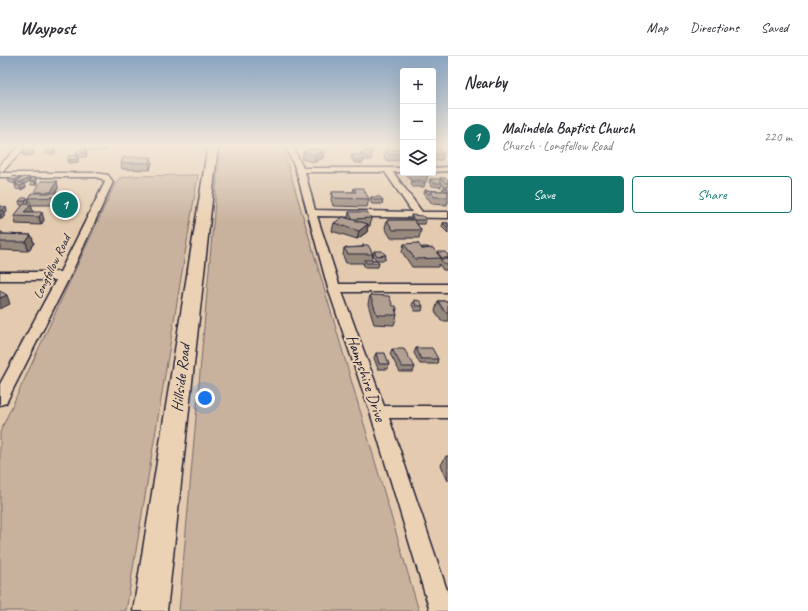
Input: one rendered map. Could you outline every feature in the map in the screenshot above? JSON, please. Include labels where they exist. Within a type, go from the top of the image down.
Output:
[{"type":"main road","name":"Hillside Road","points":[[150,611],[209,171]]},
{"type":"street","name":"Hampshire Drive","points":[[300,171],[310,213],[334,288],[378,412],[442,611]]},
{"type":"street","points":[[388,171],[419,215]]},
{"type":"street","name":"Longfellow Road","points":[[0,175],[95,175],[105,177],[108,182],[64,276],[0,398]]},
{"type":"street","points":[[310,213],[448,215]]},
{"type":"street","points":[[0,276],[64,276]]},
{"type":"street","points":[[334,288],[448,288]]},
{"type":"street","points":[[378,412],[448,412]]},
{"type":"shaded area","points":[[218,171],[290,171],[419,611],[179,611]]},
{"type":"shaded area","points":[[198,175],[126,611],[0,611],[0,432],[116,182],[120,178],[130,176]]},
{"type":"building","points":[[14,176],[20,178],[14,180],[8,179]]},
{"type":"building","points":[[24,177],[30,178],[21,182],[16,181]]},
{"type":"building","points":[[32,178],[36,178],[35,181],[30,181]]},
{"type":"building","points":[[440,178],[446,178],[448,183],[446,183]]},
{"type":"building","points":[[430,179],[439,179],[442,183],[433,183]]},
{"type":"building","points":[[422,180],[425,183],[414,183],[412,181]]},
{"type":"building","points":[[41,181],[57,181],[51,192],[35,192]]},
{"type":"building","points":[[20,183],[25,184],[20,186],[15,185]]},
{"type":"building","points":[[354,188],[363,188],[369,199],[334,198],[332,192],[356,192]]},
{"type":"building","points":[[443,188],[448,188],[448,191],[446,191]]},
{"type":"building","points":[[425,190],[431,191],[430,194],[428,194]]},
{"type":"building","points":[[431,191],[448,191],[448,197],[434,197]]},
{"type":"building","points":[[32,193],[63,193],[60,197],[29,198]]},
{"type":"building","points":[[371,197],[380,197],[383,200],[373,200]]},
{"type":"building","points":[[22,198],[28,198],[25,201],[19,201]]},
{"type":"building","points":[[24,204],[31,205],[24,212],[42,212],[39,217],[14,216]]},
{"type":"building","points":[[0,206],[6,207],[0,210]]},
{"type":"building","points":[[349,212],[367,212],[371,218],[352,219]]},
{"type":"building","points":[[411,215],[423,216],[426,220],[414,220]]},
{"type":"building","points":[[343,217],[368,224],[359,231],[334,223]]},
{"type":"building","points":[[387,220],[414,220],[421,230],[393,230]]},
{"type":"building","points":[[443,223],[448,223],[448,228]]},
{"type":"building","points":[[0,234],[31,235],[26,242],[0,242]]},
{"type":"building","points":[[418,243],[422,249],[433,248],[441,258],[415,259],[404,244]]},
{"type":"building","points":[[363,245],[368,245],[373,254],[348,254],[344,248],[364,247]]},
{"type":"building","points":[[374,251],[382,251],[386,255],[377,256]]},
{"type":"building","points":[[437,252],[445,252],[448,255],[448,258],[442,258]]},
{"type":"building","points":[[440,259],[448,259],[448,265],[445,265]]},
{"type":"building","points":[[364,260],[377,260],[379,263],[366,263]]},
{"type":"building","points":[[0,291],[7,295],[0,298]]},
{"type":"building","points":[[370,295],[389,296],[393,306],[396,306],[397,309],[395,309],[397,315],[377,315]]},
{"type":"building","points":[[414,300],[420,301],[423,306],[416,306]]},
{"type":"building","points":[[438,301],[448,301],[448,312],[445,312]]},
{"type":"building","points":[[416,348],[432,348],[438,359],[421,359]]},
{"type":"building","points":[[392,349],[404,349],[415,367],[402,367]]},
{"type":"building","points":[[376,353],[385,353],[389,364],[379,364]]},
{"type":"place","name":"Malindela Baptist Church","points":[[65,205]]}]
